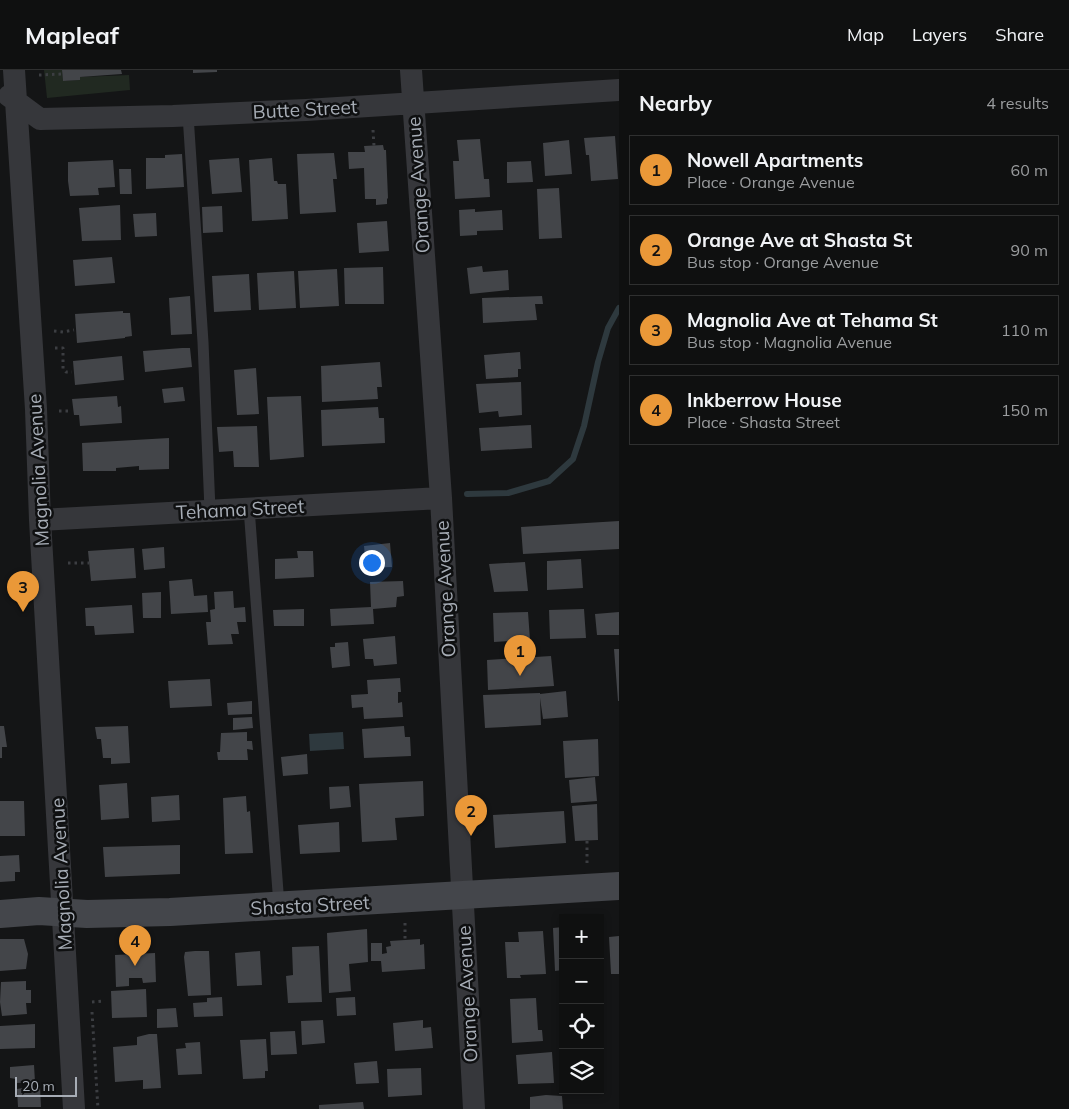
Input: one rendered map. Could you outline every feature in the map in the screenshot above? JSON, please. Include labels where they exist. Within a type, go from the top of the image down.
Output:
[{"type":"street","name":"Magnolia Avenue","points":[[14,70],[8,96],[35,400],[40,520],[74,1109]]},
{"type":"street","name":"Orange Avenue","points":[[411,70],[441,498],[474,1109]]},
{"type":"street","name":"Butte Street","points":[[8,96],[40,119],[188,115],[619,90]]},
{"type":"street","name":"Tehama Street","points":[[40,520],[441,498]]},
{"type":"street","name":"Shasta Street","points":[[0,914],[39,911],[87,914],[170,912],[619,886]]},
{"type":"lane","points":[[188,115],[202,335],[210,510]]},
{"type":"lane","points":[[249,508],[279,907]]},
{"type":"path","points":[[39,75],[62,74]]},
{"type":"path","points":[[373,130],[374,146]]},
{"type":"path","points":[[54,331],[74,330]]},
{"type":"path","points":[[55,348],[63,348],[63,369],[66,372],[72,372]]},
{"type":"path","points":[[59,411],[68,410]]},
{"type":"path","points":[[68,563],[89,563]]},
{"type":"path","points":[[587,841],[587,863]]},
{"type":"path","points":[[404,923],[405,940]]},
{"type":"path","points":[[92,1002],[106,1001]]},
{"type":"path","points":[[92,1012],[98,1109]]},
{"type":"shaded area","points":[[44,70],[62,70],[63,81],[80,80],[80,77],[129,75],[130,90],[47,98]]},
{"type":"shaded area","points":[[343,732],[344,749],[310,751],[309,734]]},
{"type":"building","points":[[62,70],[121,70],[122,74],[80,77],[80,80],[63,81]]},
{"type":"building","points":[[193,70],[217,70],[217,72],[193,73]]},
{"type":"building","points":[[615,136],[618,179],[591,181],[589,155],[586,155],[584,138]]},
{"type":"building","points":[[480,139],[484,179],[489,179],[490,197],[455,199],[453,161],[459,161],[457,140]]},
{"type":"building","points":[[569,140],[572,174],[545,176],[543,143]]},
{"type":"building","points":[[383,145],[384,150],[386,150],[388,198],[387,204],[376,205],[376,199],[365,199],[364,168],[349,169],[348,152],[365,152],[364,146]]},
{"type":"building","points":[[334,153],[337,179],[333,179],[336,212],[300,214],[297,154]]},
{"type":"building","points":[[182,154],[184,187],[146,189],[146,158],[165,158],[165,155]]},
{"type":"building","points":[[239,158],[242,192],[212,194],[209,160]]},
{"type":"building","points":[[272,158],[274,181],[277,181],[278,184],[286,184],[288,219],[252,221],[249,160]]},
{"type":"building","points":[[113,160],[115,187],[98,188],[99,195],[70,196],[68,162]]},
{"type":"building","points":[[531,161],[533,182],[507,183],[507,162]]},
{"type":"building","points":[[119,169],[131,169],[132,194],[120,194]]},
{"type":"building","points":[[559,188],[562,238],[539,239],[537,189]]},
{"type":"building","points":[[120,205],[121,240],[82,241],[79,208]]},
{"type":"building","points":[[222,206],[223,232],[203,233],[202,207]]},
{"type":"building","points":[[475,209],[475,212],[502,210],[503,230],[477,231],[477,235],[460,236],[459,210]]},
{"type":"building","points":[[156,213],[157,236],[135,237],[133,214]]},
{"type":"building","points":[[387,221],[389,251],[359,253],[357,223]]},
{"type":"building","points":[[112,257],[115,283],[75,286],[73,260]]},
{"type":"building","points":[[482,266],[483,272],[508,270],[509,290],[470,294],[467,268]]},
{"type":"building","points":[[383,267],[384,304],[345,304],[344,268]]},
{"type":"building","points":[[337,269],[339,306],[300,308],[298,271]]},
{"type":"building","points":[[294,271],[296,308],[259,310],[257,273]]},
{"type":"building","points":[[249,274],[251,310],[214,312],[212,276]]},
{"type":"building","points":[[190,296],[192,334],[171,335],[169,298]]},
{"type":"building","points":[[542,296],[543,304],[535,304],[537,320],[483,323],[482,298]]},
{"type":"building","points":[[123,311],[123,313],[130,313],[132,336],[77,343],[75,314]]},
{"type":"building","points":[[190,348],[192,367],[145,372],[143,351]]},
{"type":"building","points":[[520,352],[521,369],[518,369],[518,377],[486,379],[484,355]]},
{"type":"building","points":[[122,356],[124,380],[75,385],[73,361]]},
{"type":"building","points":[[380,362],[382,387],[377,387],[378,399],[322,402],[321,366]]},
{"type":"building","points":[[256,368],[259,414],[237,415],[234,370]]},
{"type":"building","points":[[521,382],[522,415],[499,417],[498,411],[479,413],[476,384]]},
{"type":"building","points":[[183,387],[185,401],[164,403],[162,389]]},
{"type":"building","points":[[117,396],[118,407],[121,406],[122,423],[80,426],[79,415],[74,415],[72,399]]},
{"type":"building","points":[[301,396],[304,457],[270,460],[267,397]]},
{"type":"building","points":[[378,407],[379,418],[384,418],[385,443],[322,446],[321,410]]},
{"type":"building","points":[[531,425],[532,448],[481,451],[479,428]]},
{"type":"building","points":[[257,426],[259,467],[234,467],[233,451],[219,452],[217,427]]},
{"type":"building","points":[[169,438],[169,469],[139,470],[139,466],[116,468],[116,471],[83,471],[82,443]]},
{"type":"building","points":[[619,521],[619,549],[523,554],[521,527]]},
{"type":"building","points":[[390,543],[392,567],[366,568],[364,546]]},
{"type":"building","points":[[164,547],[165,568],[144,570],[142,549]]},
{"type":"building","points":[[134,548],[136,578],[91,581],[88,551]]},
{"type":"building","points":[[297,551],[313,551],[314,577],[275,579],[275,559],[298,558]]},
{"type":"building","points":[[581,559],[583,588],[547,590],[547,561]]},
{"type":"building","points":[[525,562],[528,591],[494,592],[489,564]]},
{"type":"building","points":[[192,579],[194,596],[207,595],[208,612],[171,614],[169,581]]},
{"type":"building","points":[[403,581],[404,596],[397,597],[396,607],[373,609],[374,624],[331,626],[330,609],[371,607],[370,582]]},
{"type":"building","points":[[233,591],[234,608],[245,607],[246,622],[237,622],[239,634],[231,634],[233,644],[208,645],[206,622],[211,622],[210,610],[215,609],[214,592]]},
{"type":"building","points":[[161,592],[161,618],[143,618],[142,593]]},
{"type":"building","points":[[132,605],[134,633],[95,635],[94,626],[86,626],[85,608]]},
{"type":"building","points":[[304,609],[304,626],[274,626],[273,610]]},
{"type":"building","points":[[584,609],[586,638],[550,639],[549,610]]},
{"type":"building","points":[[528,612],[530,640],[494,642],[493,613]]},
{"type":"building","points":[[619,612],[619,635],[597,635],[595,614]]},
{"type":"building","points":[[395,636],[397,664],[374,666],[373,659],[365,659],[363,639]]},
{"type":"building","points":[[348,642],[350,666],[332,668],[330,647],[335,647],[335,643]]},
{"type":"building","points":[[614,649],[619,649],[619,701],[618,701]]},
{"type":"building","points":[[551,656],[554,686],[488,690],[487,660]]},
{"type":"building","points":[[400,678],[401,692],[398,692],[398,703],[402,702],[403,717],[364,719],[363,707],[352,708],[351,695],[368,694],[367,680]]},
{"type":"building","points":[[210,679],[212,706],[170,708],[168,681]]},
{"type":"building","points":[[566,691],[568,717],[543,719],[540,698],[541,725],[485,728],[483,695],[540,694]]},
{"type":"building","points":[[252,701],[252,714],[228,715],[227,703]]},
{"type":"building","points":[[252,717],[253,728],[233,730],[233,718]]},
{"type":"building","points":[[0,726],[4,726],[7,747],[2,747],[2,758],[0,758]]},
{"type":"building","points":[[128,726],[130,763],[111,764],[111,758],[103,758],[101,739],[97,739],[95,727]]},
{"type":"building","points":[[404,726],[405,737],[410,737],[411,756],[364,758],[362,729]]},
{"type":"building","points":[[247,732],[247,741],[252,741],[253,750],[247,749],[248,760],[218,760],[217,752],[220,752],[221,733]]},
{"type":"building","points":[[598,739],[599,776],[565,778],[563,741]]},
{"type":"building","points":[[307,754],[308,774],[283,776],[281,757]]},
{"type":"building","points":[[595,777],[597,801],[571,803],[569,780]]},
{"type":"building","points":[[423,781],[424,816],[395,818],[397,840],[362,842],[359,784]]},
{"type":"building","points":[[127,783],[129,818],[101,820],[99,785]]},
{"type":"building","points":[[349,786],[351,807],[330,809],[329,787]]},
{"type":"building","points":[[179,795],[180,820],[152,822],[151,797]]},
{"type":"building","points":[[246,796],[247,812],[250,811],[253,853],[225,854],[223,798]]},
{"type":"building","points":[[0,801],[24,801],[25,836],[0,836]]},
{"type":"building","points":[[597,804],[598,840],[575,841],[572,806]]},
{"type":"building","points":[[564,811],[566,843],[495,848],[493,815]]},
{"type":"building","points":[[339,822],[340,852],[300,854],[298,825]]},
{"type":"building","points":[[180,845],[180,874],[105,877],[103,847]]},
{"type":"building","points":[[19,855],[20,872],[15,872],[15,881],[0,882],[0,856]]},
{"type":"building","points":[[559,927],[559,970],[555,971],[553,928]]},
{"type":"building","points":[[367,929],[368,962],[349,964],[351,991],[329,993],[327,933]]},
{"type":"building","points":[[543,931],[546,974],[520,975],[521,978],[507,978],[505,942],[519,942],[518,932]]},
{"type":"building","points":[[619,936],[619,974],[611,974],[609,937]]},
{"type":"building","points":[[0,939],[24,939],[28,954],[26,969],[0,971]]},
{"type":"building","points":[[420,939],[420,945],[424,944],[425,969],[382,972],[381,961],[371,961],[371,943],[382,943],[382,954],[387,953],[386,947],[391,946],[390,941]]},
{"type":"building","points":[[319,946],[322,1002],[288,1003],[286,976],[293,975],[292,947]]},
{"type":"building","points":[[209,951],[211,995],[188,996],[184,957],[185,952]]},
{"type":"building","points":[[260,951],[262,985],[237,986],[235,953]]},
{"type":"building","points":[[155,953],[156,982],[143,983],[142,978],[129,978],[129,986],[116,987],[115,955]]},
{"type":"building","points":[[26,981],[26,990],[31,990],[31,1003],[26,1003],[27,1014],[2,1016],[0,1002],[1,982]]},
{"type":"building","points":[[146,989],[147,1017],[112,1018],[111,991]]},
{"type":"building","points":[[222,997],[223,1016],[194,1017],[193,1003],[207,1002],[207,998]]},
{"type":"building","points":[[355,997],[356,1015],[337,1016],[336,998]]},
{"type":"building","points":[[536,998],[538,1030],[542,1030],[543,1041],[512,1043],[510,999]]},
{"type":"building","points":[[176,1008],[178,1027],[157,1028],[157,1009]]},
{"type":"building","points":[[323,1020],[325,1043],[302,1045],[301,1021]]},
{"type":"building","points":[[423,1020],[423,1028],[431,1027],[433,1048],[395,1051],[393,1023]]},
{"type":"building","points":[[35,1024],[35,1048],[0,1049],[0,1026]]},
{"type":"building","points":[[295,1031],[297,1054],[271,1055],[270,1032]]},
{"type":"building","points":[[157,1034],[161,1088],[143,1089],[143,1080],[115,1082],[113,1047],[137,1045],[137,1037]]},
{"type":"building","points":[[266,1039],[268,1071],[265,1071],[265,1078],[243,1079],[240,1040]]},
{"type":"building","points":[[200,1042],[202,1074],[178,1075],[176,1049],[186,1048],[185,1043]]},
{"type":"building","points":[[552,1052],[554,1083],[518,1084],[516,1055]]},
{"type":"building","points":[[377,1061],[379,1083],[356,1084],[354,1063]]},
{"type":"building","points":[[34,1065],[35,1082],[17,1083],[16,1079],[10,1078],[10,1067]]},
{"type":"building","points":[[421,1068],[422,1095],[388,1097],[387,1069]]},
{"type":"building","points":[[40,1087],[41,1107],[18,1107],[17,1089]]},
{"type":"building","points":[[562,1096],[563,1109],[530,1109],[530,1097]]},
{"type":"building","points":[[363,1102],[364,1109],[319,1109],[319,1105]]},
{"type":"waterway","points":[[467,494],[508,493],[549,481],[573,459],[584,426],[598,362],[608,328],[619,308]]},
{"type":"place","name":"Magnolia Ave at Tehama St","points":[[23,612]]},
{"type":"place","name":"Nowell Apartments","points":[[520,676]]},
{"type":"place","name":"Orange Ave at Shasta St","points":[[471,836]]},
{"type":"place","name":"Inkberrow House","points":[[135,966]]}]
